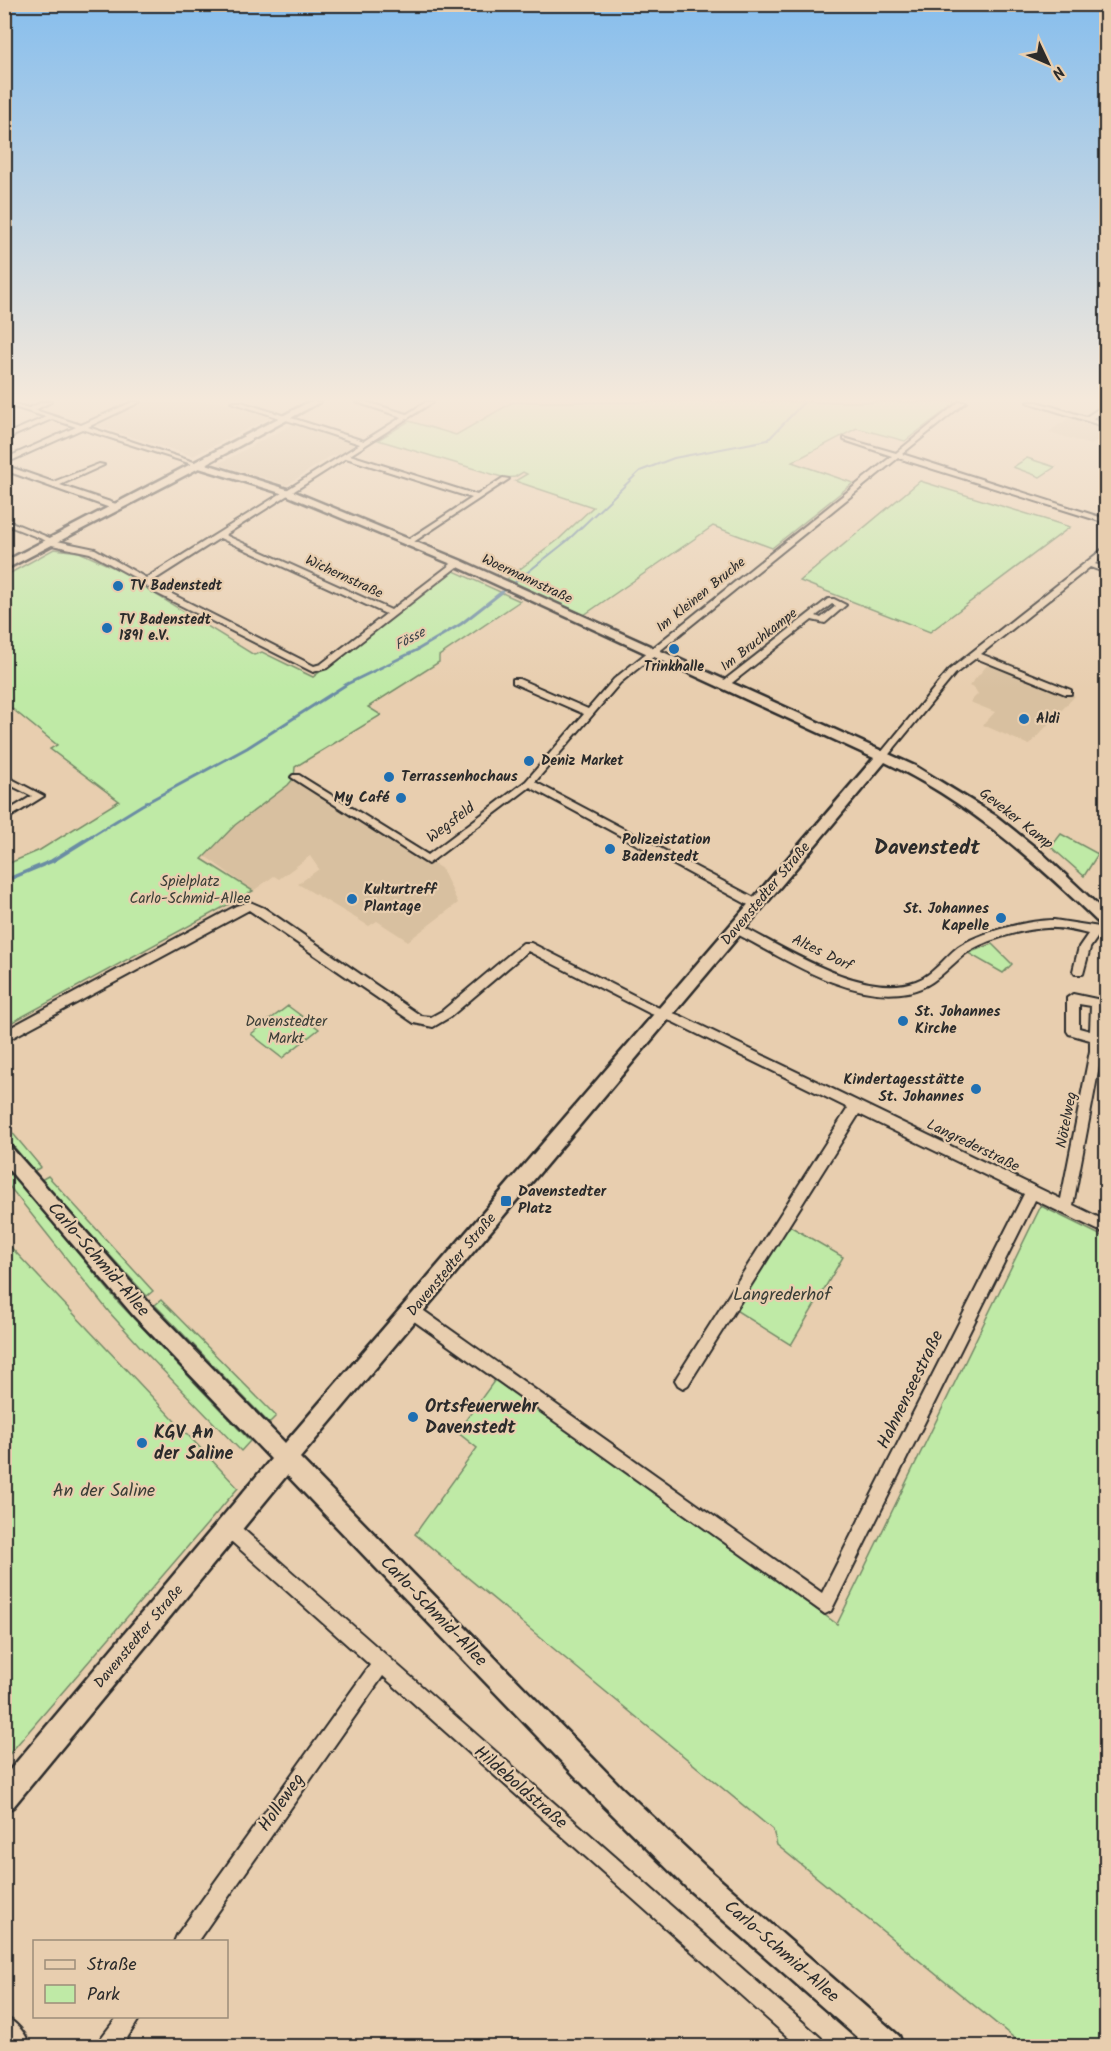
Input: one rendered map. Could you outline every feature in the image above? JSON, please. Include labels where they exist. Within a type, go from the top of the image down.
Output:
[{"type":"street","points":[[89,498],[116,507]]},
{"type":"street","points":[[4,567],[134,498]]},
{"type":"street","points":[[147,581],[278,498]]},
{"type":"street","name":"Woermannstraße","points":[[301,498],[458,563],[887,758]]},
{"type":"street","points":[[409,543],[476,498]]},
{"type":"street","name":"Im Kleinen Bruche","points":[[653,652],[843,498]]},
{"type":"street","points":[[1034,498],[1107,521]]},
{"type":"street","points":[[4,521],[52,542],[92,551],[147,581],[159,591],[308,668],[318,669],[392,614],[448,568],[458,563]]},
{"type":"street","name":"Wichernstraße","points":[[220,535],[392,614]]},
{"type":"street","name":"Davenstedter Straße","points":[[4,1798],[287,1459],[664,1014],[887,758],[952,672],[1107,551]]},
{"type":"street","points":[[1089,564],[1107,571]]},
{"type":"street","name":"Im Bruchkampe","points":[[725,684],[810,617]]},
{"type":"street","name":"Wegsfeld","points":[[296,777],[428,860],[529,783],[617,681],[653,652]]},
{"type":"street","points":[[974,654],[1068,692]]},
{"type":"street","points":[[516,681],[590,713]]},
{"type":"street","name":"Geveker Kamp","points":[[887,758],[955,793],[1005,828],[1042,859],[1103,928]]},
{"type":"street","points":[[4,778],[39,796],[4,818]]},
{"type":"street","points":[[529,783],[758,905]]},
{"type":"street","points":[[4,1037],[240,909],[250,906],[418,1020],[433,1022],[446,1014],[527,946],[664,1014]]},
{"type":"street","name":"Altes Dorf","points":[[737,929],[841,981],[893,988],[922,984],[936,974],[955,954],[968,947],[1022,930],[1046,924],[1103,928]]},
{"type":"street","points":[[1079,971],[1085,947],[1103,928]]},
{"type":"street","name":"Langrederstraße","points":[[664,1014],[1107,1228]]},
{"type":"street","name":"Nötelweg","points":[[1066,1208],[1089,1094],[1096,1037]]},
{"type":"street","points":[[683,1380],[856,1107]]},
{"type":"street","name":"Carlo-Schmid-Allee","points":[[4,1151],[141,1310],[612,1796],[698,1879],[889,2046]]},
{"type":"street","name":"Hahnenseestraße","points":[[412,1311],[825,1605],[1032,1192]]},
{"type":"street","name":"Hildeboldstraße","points":[[229,1528],[813,2046]]},
{"type":"street","name":"Holleweg","points":[[185,1940],[381,1664]]},
{"type":"street","points":[[109,2046],[130,2018]]},
{"type":"street","points":[[4,2027],[20,2046]]},
{"type":"shaded area","points":[[990,662],[1075,696],[1029,745],[983,725],[995,712],[970,702],[978,694],[969,686]]},
{"type":"shaded area","points":[[294,778],[442,869],[458,903],[408,941],[377,921],[369,926],[298,884],[319,869],[310,856],[279,879],[274,876],[253,891],[205,856],[235,825]]},
{"type":"green space","points":[[565,498],[835,498],[772,548],[713,526],[584,615],[507,579],[558,540],[593,507]]},
{"type":"green space","points":[[900,498],[975,498],[1070,527],[930,632],[800,581]]},
{"type":"green space","name":"Spielplatz Carlo-Schmid-Allee","points":[[54,549],[79,552],[126,573],[150,591],[254,655],[262,652],[313,677],[452,570],[520,601],[439,656],[439,662],[368,707],[381,715],[295,767],[294,778],[288,785],[235,825],[202,859],[253,891],[5,1026],[5,865],[40,850],[119,801],[50,749],[57,745],[5,703],[5,576]]},
{"type":"green space","points":[[1061,834],[1098,854],[1084,876],[1051,847]]},
{"type":"green space","points":[[992,944],[1012,964],[1003,973],[968,953]]},
{"type":"green space","name":"Davenstedter Markt","points":[[288,1006],[319,1029],[282,1058],[251,1034]]},
{"type":"green space","points":[[5,1124],[41,1167],[34,1171],[5,1136]]},
{"type":"green space","points":[[4,1164],[119,1303],[250,1441],[241,1451],[109,1312],[5,1181]]},
{"type":"green space","points":[[48,1176],[153,1291],[147,1296],[41,1180]]},
{"type":"green space","points":[[1041,1206],[1106,1238],[1106,2046],[1024,2046],[777,1845],[773,1830],[415,1534],[477,1448],[457,1432],[497,1377],[837,1624]]},
{"type":"green space","name":"Langrederhof","points":[[788,1225],[843,1257],[791,1345],[734,1309]]},
{"type":"green space","name":"An der Saline","points":[[5,1241],[238,1488],[5,1759]]},
{"type":"green space","points":[[161,1300],[276,1416],[269,1423],[155,1305]]},
{"type":"waterway","name":"Fösse","points":[[500,594],[567,541],[612,498]]},
{"type":"waterway","name":"Fösse","points":[[90,837],[142,805],[247,748],[347,684],[417,650],[461,624],[502,592]]},
{"type":"waterway","name":"Fösse","points":[[4,881],[52,861],[92,836]]},
{"type":"place","name":"TV Badenstedt","points":[[118,586]]},
{"type":"place","name":"TV Badenstedt 1891 e.V.","points":[[107,628]]},
{"type":"place","name":"Trinkhalle","points":[[674,649]]},
{"type":"place","name":"Aldi","points":[[1024,719]]},
{"type":"place","name":"Deniz Market","points":[[529,761]]},
{"type":"place","name":"Terrassenhochaus","points":[[389,777]]},
{"type":"place","name":"My Café","points":[[401,798]]},
{"type":"place","name":"Polizeistation Badenstedt","points":[[610,849]]},
{"type":"place","name":"Kulturtreff Plantage","points":[[352,899]]},
{"type":"place","name":"St. Johannes Kapelle","points":[[1001,918]]},
{"type":"place","name":"St. Johannes Kirche","points":[[903,1021]]},
{"type":"place","name":"Kindertagesstätte St. Johannes","points":[[976,1089]]},
{"type":"place","name":"Davenstedter Platz","points":[[506,1201]]},
{"type":"place","name":"Ortsfeuerwehr Davenstedt","points":[[413,1417]]},
{"type":"place","name":"KGV An der Saline","points":[[142,1443]]},
{"type":"district","name":"Davenstedt","points":[[927,848]]}]
